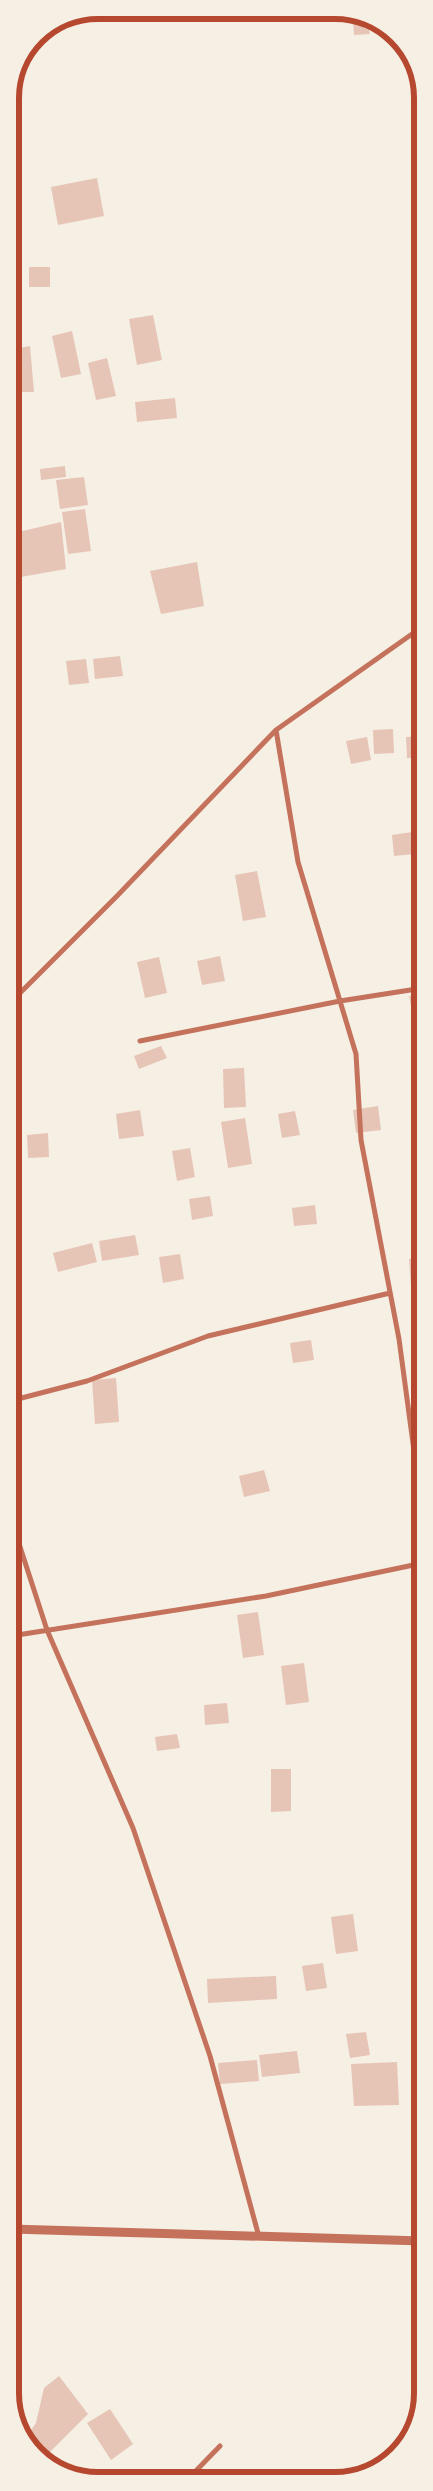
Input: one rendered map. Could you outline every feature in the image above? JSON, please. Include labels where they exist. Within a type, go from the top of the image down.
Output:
[{"type":"street","points":[[19,994],[117,896],[276,730],[414,633]]},
{"type":"street","points":[[276,730],[298,862],[356,1054],[361,1140],[399,1339],[414,1451]]},
{"type":"street","points":[[140,1041],[340,1001],[414,989]]},
{"type":"street","points":[[19,1399],[87,1381],[208,1336],[390,1293]]},
{"type":"street","points":[[19,1546],[47,1630],[133,1828],[210,2056],[259,2237]]},
{"type":"street","points":[[19,1635],[266,1596],[414,1565]]},
{"type":"street","points":[[19,2229],[414,2241]]},
{"type":"street","points":[[195,2472],[220,2446]]},
{"type":"building","points":[[353,21],[368,26],[370,34],[354,35]]},
{"type":"building","points":[[97,178],[104,216],[58,225],[51,187]]},
{"type":"building","points":[[29,267],[50,267],[50,287],[29,287]]},
{"type":"building","points":[[153,315],[162,360],[137,365],[129,319]]},
{"type":"building","points":[[72,331],[81,374],[61,378],[52,336]]},
{"type":"building","points":[[30,346],[34,392],[19,392],[19,348]]},
{"type":"building","points":[[107,358],[116,396],[96,400],[88,363]]},
{"type":"building","points":[[175,398],[177,418],[137,422],[135,402]]},
{"type":"building","points":[[65,466],[66,477],[41,480],[40,469]]},
{"type":"building","points":[[84,477],[88,505],[60,509],[56,480]]},
{"type":"building","points":[[85,509],[91,551],[68,554],[62,512]]},
{"type":"building","points":[[61,522],[66,569],[19,577],[19,532]]},
{"type":"building","points":[[197,562],[204,606],[161,614],[150,571]]},
{"type":"building","points":[[120,656],[123,676],[95,679],[93,659]]},
{"type":"building","points":[[86,659],[89,683],[69,685],[66,661]]},
{"type":"building","points":[[393,729],[394,753],[374,754],[373,730]]},
{"type":"building","points":[[414,736],[414,758],[407,758],[406,737]]},
{"type":"building","points":[[367,737],[371,760],[351,764],[346,741]]},
{"type":"building","points":[[412,832],[414,854],[394,856],[392,835]]},
{"type":"building","points":[[257,871],[266,917],[243,921],[235,875]]},
{"type":"building","points":[[220,956],[225,981],[202,985],[197,961]]},
{"type":"building","points":[[159,957],[167,993],[145,998],[137,962]]},
{"type":"building","points":[[414,995],[414,1020],[409,996]]},
{"type":"building","points":[[161,1046],[167,1058],[139,1069],[134,1056]]},
{"type":"building","points":[[244,1068],[246,1107],[224,1108],[223,1069]]},
{"type":"building","points":[[378,1106],[381,1130],[356,1133],[353,1110]]},
{"type":"building","points":[[140,1110],[144,1136],[119,1139],[116,1114]]},
{"type":"building","points":[[295,1111],[300,1135],[282,1138],[278,1114]]},
{"type":"building","points":[[245,1118],[252,1164],[228,1168],[221,1122]]},
{"type":"building","points":[[48,1133],[49,1157],[28,1158],[27,1135]]},
{"type":"building","points":[[190,1148],[195,1177],[177,1181],[172,1151]]},
{"type":"building","points":[[210,1196],[213,1216],[192,1220],[189,1199]]},
{"type":"building","points":[[315,1205],[317,1224],[294,1226],[292,1208]]},
{"type":"building","points":[[135,1235],[139,1255],[102,1261],[99,1241]]},
{"type":"building","points":[[92,1243],[97,1262],[58,1272],[53,1253]]},
{"type":"building","points":[[180,1254],[184,1279],[163,1283],[159,1257]]},
{"type":"building","points":[[409,1259],[414,1259],[414,1300],[412,1300]]},
{"type":"building","points":[[311,1340],[314,1360],[293,1363],[290,1343]]},
{"type":"building","points":[[116,1378],[119,1422],[95,1424],[92,1380]]},
{"type":"building","points":[[264,1470],[270,1491],[244,1497],[239,1476]]},
{"type":"building","points":[[258,1612],[264,1655],[243,1658],[237,1615]]},
{"type":"building","points":[[304,1663],[309,1702],[286,1705],[281,1666]]},
{"type":"building","points":[[227,1703],[229,1723],[205,1725],[204,1705]]},
{"type":"building","points":[[177,1734],[180,1748],[157,1751],[155,1737]]},
{"type":"building","points":[[271,1769],[291,1769],[291,1811],[271,1812]]},
{"type":"building","points":[[353,1914],[358,1951],[336,1954],[331,1917]]},
{"type":"building","points":[[323,1963],[327,1988],[306,1991],[302,1966]]},
{"type":"building","points":[[276,1976],[277,1999],[208,2003],[207,1979]]},
{"type":"building","points":[[366,2032],[370,2055],[350,2058],[346,2034]]},
{"type":"building","points":[[297,2051],[300,2073],[262,2077],[259,2055]]},
{"type":"building","points":[[257,2060],[259,2081],[220,2084],[218,2063]]},
{"type":"building","points":[[397,2062],[399,2105],[354,2106],[351,2064]]},
{"type":"building","points":[[59,2376],[88,2414],[49,2453],[38,2445],[29,2432],[36,2423],[44,2388]]},
{"type":"building","points":[[110,2409],[133,2444],[111,2460],[87,2423]]}]
